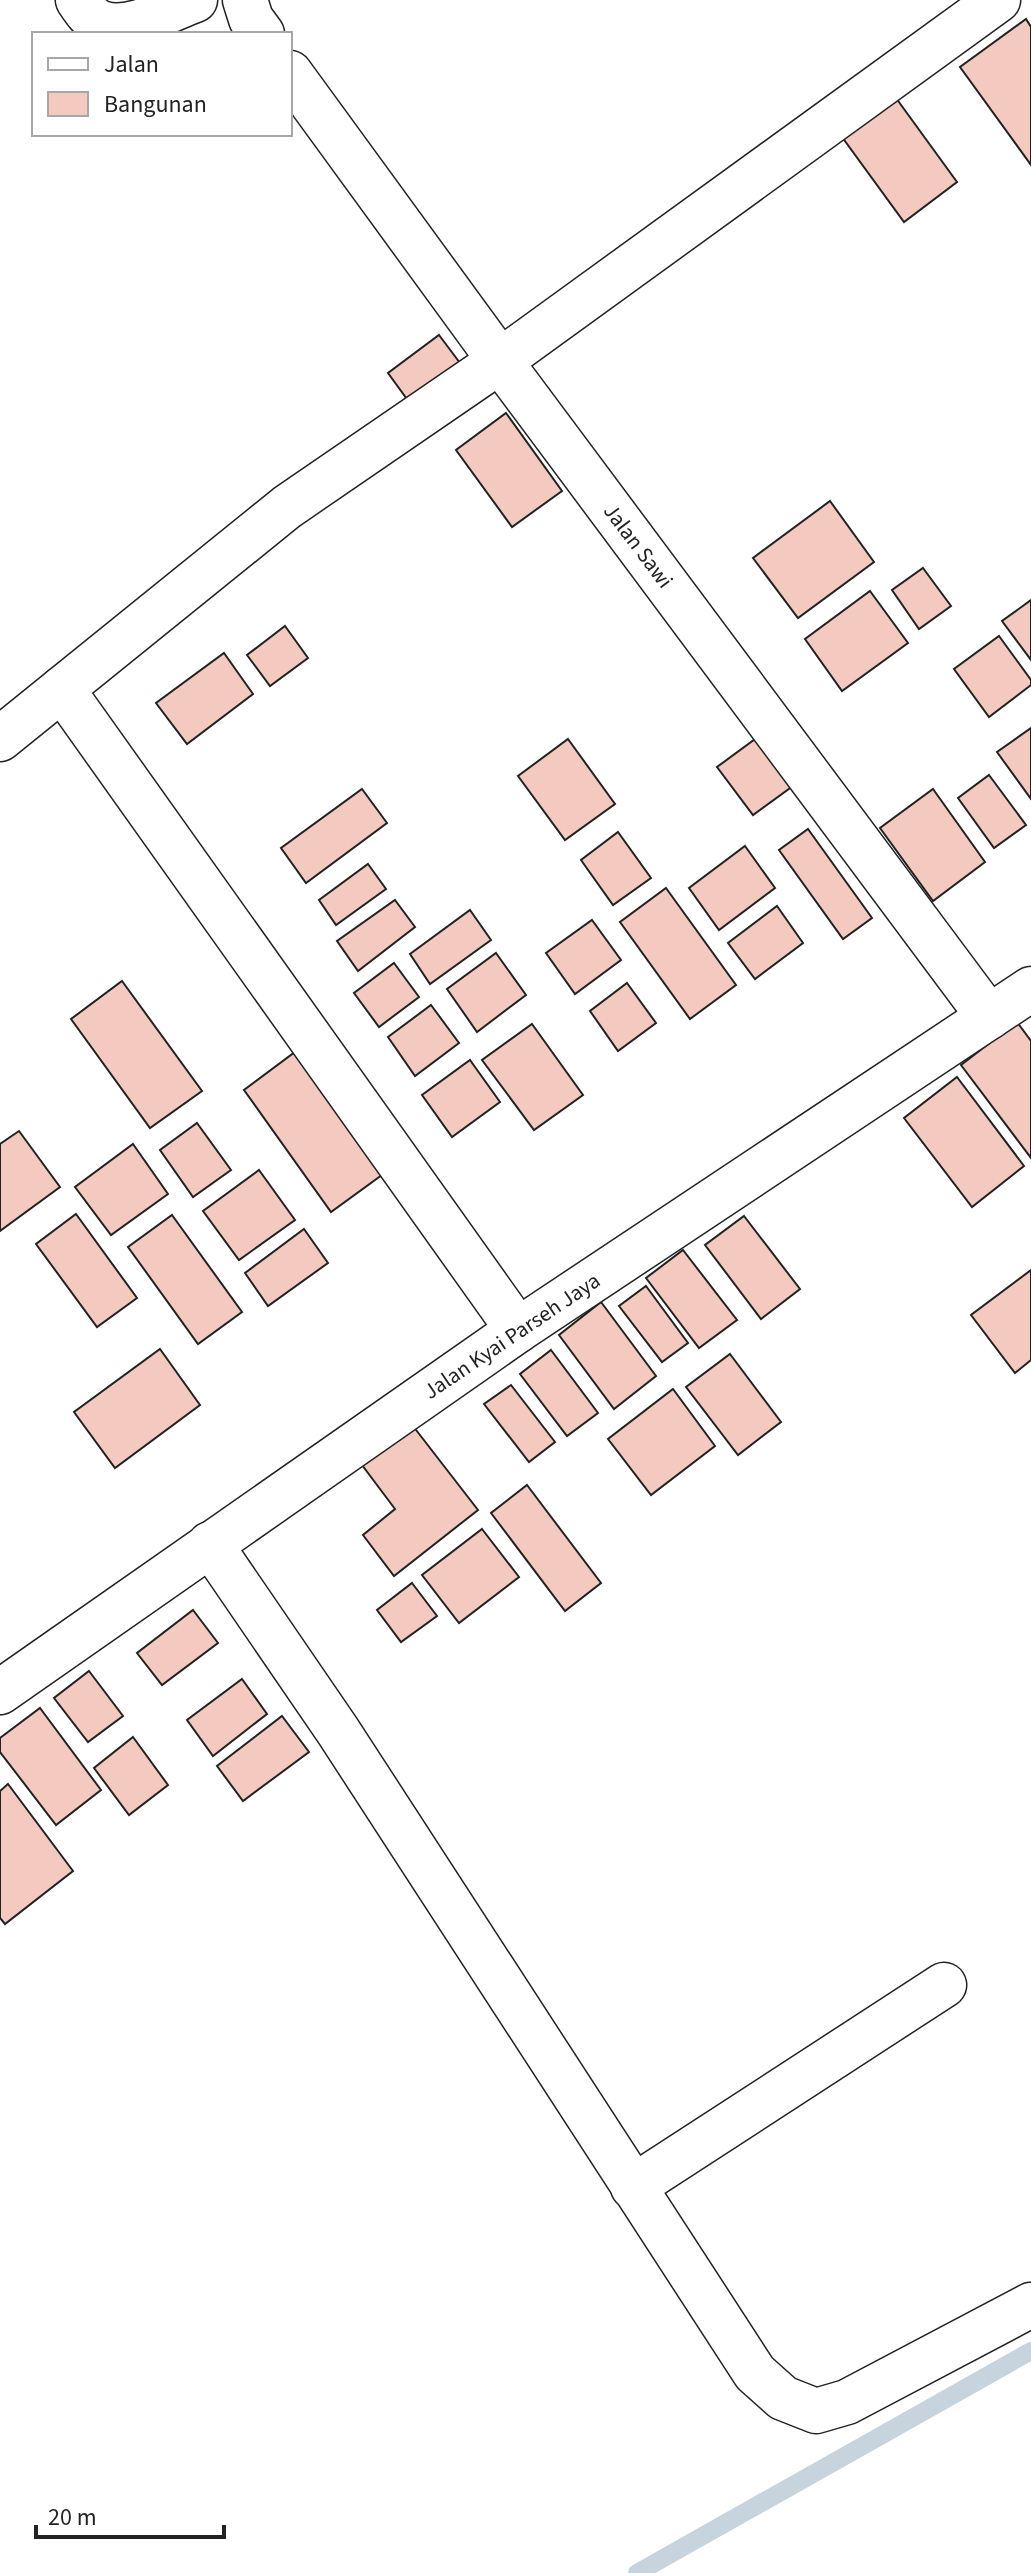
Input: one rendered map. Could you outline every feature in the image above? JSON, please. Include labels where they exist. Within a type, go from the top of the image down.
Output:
[{"type":"street","points":[[78,0],[99,23],[121,26],[195,0]]},
{"type":"street","points":[[245,0],[251,19],[261,32]]},
{"type":"street","points":[[0,739],[287,507],[500,361],[998,0]]},
{"type":"street","name":"Jalan Sawi","points":[[292,76],[500,361],[989,1017]]},
{"type":"street","points":[[62,689],[518,1330]]},
{"type":"street","name":"Jalan Kyai Parseh Jaya","points":[[0,1692],[518,1330],[1031,989]]},
{"type":"street","points":[[210,1544],[338,1731],[755,2373],[783,2398],[816,2411],[847,2402],[1031,2305]]},
{"type":"street","points":[[633,2187],[944,1985]]},
{"type":"building","points":[[1026,19],[1031,27],[1031,165],[960,67]]},
{"type":"building","points":[[888,87],[957,182],[904,222],[834,126]]},
{"type":"building","points":[[439,335],[463,367],[412,406],[388,373]]},
{"type":"building","points":[[506,413],[562,491],[512,527],[456,450]]},
{"type":"building","points":[[830,501],[874,562],[798,618],[753,558]]},
{"type":"building","points":[[923,568],[951,606],[919,629],[892,590]]},
{"type":"building","points":[[870,591],[908,643],[842,691],[805,639]]},
{"type":"building","points":[[1031,600],[1031,660],[1002,621]]},
{"type":"building","points":[[285,626],[308,658],[270,686],[247,655]]},
{"type":"building","points":[[999,636],[1031,680],[1031,685],[989,717],[954,669]]},
{"type":"building","points":[[224,653],[253,694],[187,744],[156,703]]},
{"type":"building","points":[[1031,728],[1031,799],[997,752]]},
{"type":"building","points":[[762,734],[797,783],[753,815],[717,767]]},
{"type":"building","points":[[568,739],[615,804],[565,840],[518,776]]},
{"type":"building","points":[[989,775],[1026,825],[994,848],[958,798]]},
{"type":"building","points":[[362,789],[387,823],[306,883],[281,848]]},
{"type":"building","points":[[933,789],[985,862],[933,901],[880,828]]},
{"type":"building","points":[[808,829],[872,918],[843,939],[779,850]]},
{"type":"building","points":[[618,832],[651,878],[613,905],[581,860]]},
{"type":"building","points":[[745,846],[775,888],[719,930],[689,888]]},
{"type":"building","points":[[368,864],[386,889],[336,925],[319,900]]},
{"type":"building","points":[[666,888],[736,985],[690,1019],[620,922]]},
{"type":"building","points":[[395,900],[415,927],[358,971],[337,941]]},
{"type":"building","points":[[777,906],[803,943],[755,979],[728,943]]},
{"type":"building","points":[[470,910],[491,940],[430,984],[410,954]]},
{"type":"building","points":[[592,920],[621,960],[575,994],[546,953]]},
{"type":"building","points":[[496,953],[526,995],[477,1032],[447,989]]},
{"type":"building","points":[[394,963],[419,997],[379,1027],[354,993]]},
{"type":"building","points":[[122,981],[202,1091],[150,1128],[71,1019]]},
{"type":"building","points":[[627,983],[656,1023],[618,1051],[590,1011]]},
{"type":"building","points":[[431,1005],[459,1043],[415,1076],[388,1037]]},
{"type":"building","points":[[1017,1022],[1031,1041],[1031,1158],[961,1065]]},
{"type":"building","points":[[532,1024],[583,1095],[534,1130],[482,1060]]},
{"type":"building","points":[[299,1049],[386,1172],[331,1212],[244,1090]]},
{"type":"building","points":[[470,1060],[500,1102],[452,1137],[422,1095]]},
{"type":"building","points":[[957,1077],[1024,1166],[972,1207],[904,1118]]},
{"type":"building","points":[[197,1123],[231,1170],[193,1197],[160,1150]]},
{"type":"building","points":[[19,1131],[60,1187],[0,1231],[0,1144]]},
{"type":"building","points":[[133,1144],[168,1194],[111,1235],[75,1187]]},
{"type":"building","points":[[259,1170],[295,1220],[239,1260],[203,1211]]},
{"type":"building","points":[[76,1214],[137,1298],[97,1327],[36,1244]]},
{"type":"building","points":[[172,1215],[242,1312],[198,1344],[128,1247]]},
{"type":"building","points":[[744,1216],[800,1289],[761,1319],[705,1245]]},
{"type":"building","points":[[304,1229],[328,1263],[268,1306],[245,1273]]},
{"type":"building","points":[[683,1250],[737,1320],[699,1348],[646,1278]]},
{"type":"building","points":[[1031,1270],[1031,1360],[1015,1373],[971,1315]]},
{"type":"building","points":[[646,1286],[688,1343],[662,1362],[619,1306]]},
{"type":"building","points":[[601,1302],[656,1376],[614,1409],[559,1335]]},
{"type":"building","points":[[160,1349],[200,1405],[115,1468],[74,1412]]},
{"type":"building","points":[[551,1350],[598,1413],[567,1436],[520,1374]]},
{"type":"building","points":[[730,1354],[781,1422],[738,1455],[686,1387]]},
{"type":"building","points":[[511,1385],[555,1442],[529,1462],[484,1404]]},
{"type":"building","points":[[673,1389],[715,1446],[651,1495],[608,1439]]},
{"type":"building","points":[[413,1426],[478,1510],[394,1576],[363,1535],[395,1509],[362,1465]]},
{"type":"building","points":[[527,1485],[601,1583],[565,1611],[491,1513]]},
{"type":"building","points":[[482,1529],[519,1577],[459,1623],[422,1575]]},
{"type":"building","points":[[412,1583],[437,1616],[401,1642],[377,1610]]},
{"type":"building","points":[[193,1610],[218,1643],[162,1685],[137,1653]]},
{"type":"building","points":[[89,1671],[123,1716],[88,1742],[54,1698]]},
{"type":"building","points":[[242,1679],[267,1714],[213,1756],[187,1720]]},
{"type":"building","points":[[40,1708],[101,1790],[56,1825],[0,1752],[0,1738]]},
{"type":"building","points":[[282,1716],[309,1752],[243,1801],[217,1766]]},
{"type":"building","points":[[133,1737],[168,1785],[129,1815],[94,1768]]},
{"type":"building","points":[[8,1784],[73,1871],[5,1924],[0,1918],[0,1791]]},
{"type":"waterway","points":[[637,2573],[1031,2351]]}]
